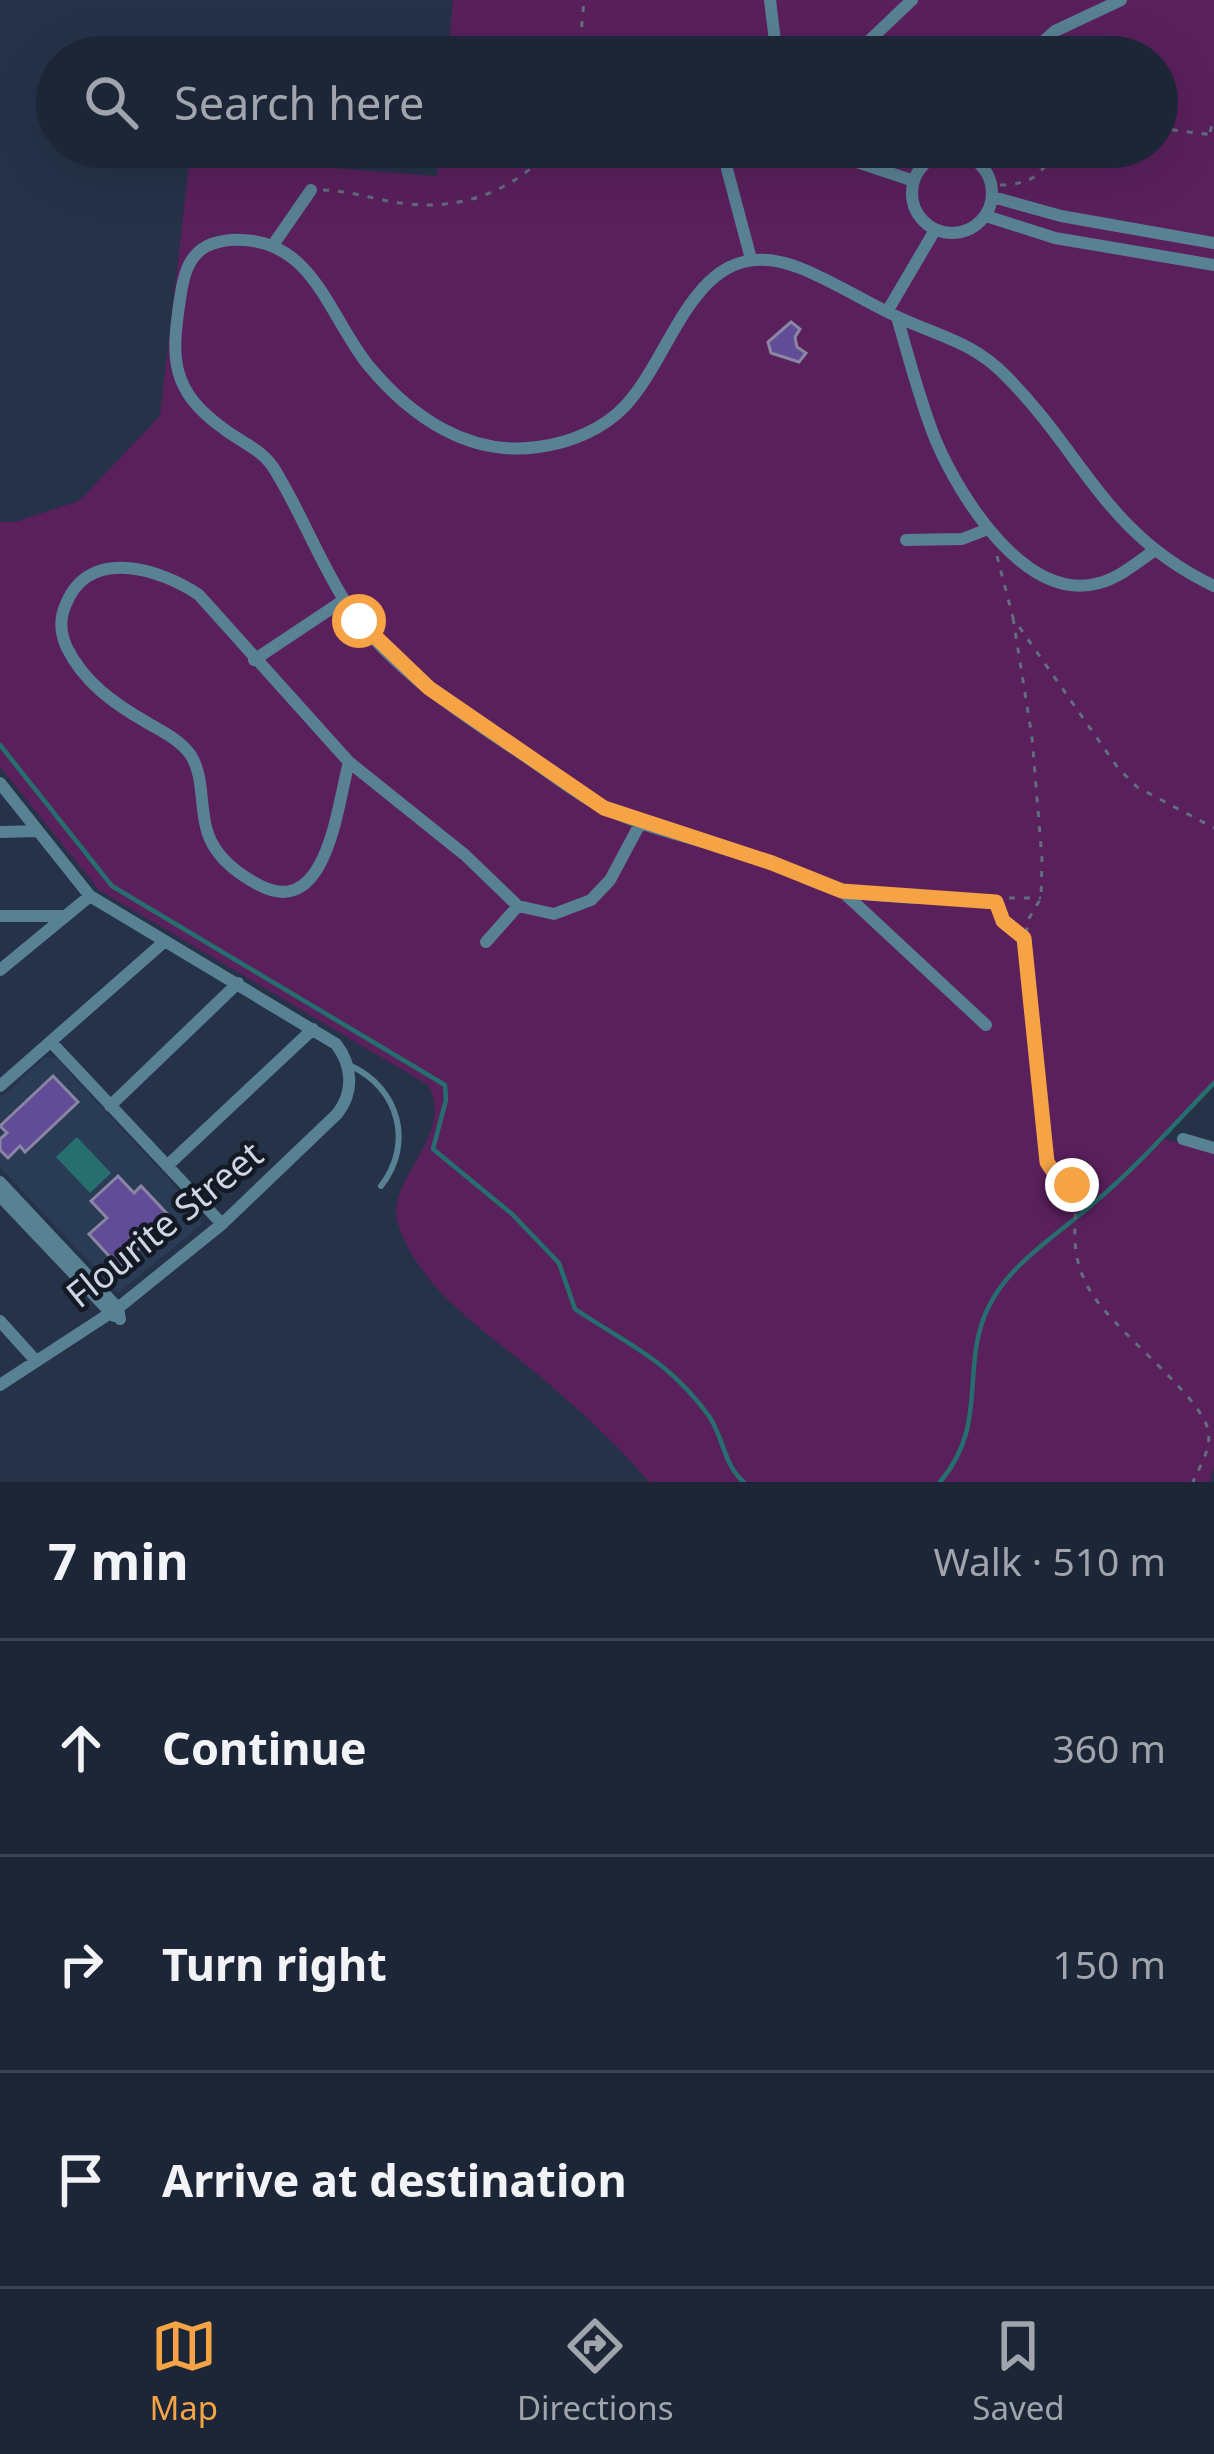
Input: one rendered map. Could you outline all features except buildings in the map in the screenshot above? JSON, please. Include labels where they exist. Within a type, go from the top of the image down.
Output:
[{"type":"street","points":[[770,0],[774,36]]},
{"type":"street","points":[[874,36],[912,0]]},
{"type":"street","points":[[1049,36],[1121,0]]},
{"type":"street","points":[[875,168],[914,181]]},
{"type":"street","points":[[923,168],[914,181],[917,213],[935,230],[963,232],[986,216],[992,191],[983,168]]},
{"type":"street","points":[[727,169],[751,259]]},
{"type":"street","points":[[273,245],[311,190]]},
{"type":"street","points":[[992,191],[1060,217],[1214,243]]},
{"type":"street","points":[[986,216],[1055,238],[1214,265]]},
{"type":"street","points":[[935,230],[892,314],[938,444],[991,533],[1022,563],[1068,585],[1102,583],[1155,550]]},
{"type":"street","points":[[996,902],[842,891],[772,863],[641,822],[581,795],[429,688],[359,621],[344,600],[270,462],[219,426],[180,380],[174,361],[182,286],[198,252],[230,240],[273,245],[316,282],[365,362],[407,403],[468,442],[511,449],[557,444],[582,435],[622,409],[698,292],[729,267],[751,259],[802,269],[892,314],[958,340],[1006,374],[1112,511],[1155,550],[1214,586]]},
{"type":"street","points":[[906,540],[991,533]]},
{"type":"street","points":[[349,762],[315,875],[298,892],[283,894],[261,886],[219,854],[209,838],[191,756],[169,735],[111,700],[82,675],[61,629],[72,589],[88,575],[108,569],[148,570],[176,579],[200,595],[349,762],[465,854],[518,906],[554,914],[591,901],[610,880],[641,822]]},
{"type":"street","points":[[254,660],[344,600]]},
{"type":"street","points":[[0,783],[90,896],[336,1044],[347,1065]]},
{"type":"street","points":[[0,832],[38,831]]},
{"type":"street","points":[[842,891],[986,1025]]},
{"type":"street","points":[[0,970],[90,896]]},
{"type":"street","points":[[486,941],[518,906]]},
{"type":"street","points":[[0,916],[64,916]]},
{"type":"street","points":[[0,1087],[165,941]]},
{"type":"street","points":[[110,1106],[238,983]]},
{"type":"street","points":[[167,1166],[313,1029]]},
{"type":"street","points":[[51,1042],[222,1224]]},
{"type":"street","points":[[0,1060],[12,1076]]},
{"type":"street","name":"Flourite Street","points":[[0,1385],[114,1311],[222,1224],[337,1114],[349,1093],[347,1065]]},
{"type":"street","points":[[1183,1139],[1211,1144]]},
{"type":"street","points":[[0,1182],[114,1311]]},
{"type":"street","points":[[0,1196],[114,1311]]},
{"type":"street","points":[[1,1324],[36,1361]]},
{"type":"lane","points":[[347,1065],[378,1085],[398,1119],[397,1160],[380,1186]]},
{"type":"path","points":[[581,36],[584,0]]},
{"type":"path","points":[[1178,131],[1212,135],[1214,118]]},
{"type":"path","points":[[311,190],[357,192],[410,205],[460,203],[503,189],[535,168]]},
{"type":"path","points":[[992,191],[1028,181],[1045,168]]},
{"type":"path","points":[[991,533],[1013,618],[1032,737],[1043,880],[1041,898],[1024,938],[1045,1156],[1050,1168],[1076,1191],[1072,1220],[1081,1270],[1114,1322],[1204,1417],[1209,1438]]},
{"type":"path","points":[[1013,618],[1118,768],[1137,787],[1214,828]]},
{"type":"path","points":[[1024,938],[1003,921],[996,902],[1041,898]]},
{"type":"path","points":[[1193,1482],[1214,1430]]},
{"type":"shaded area","points":[[453,0],[1214,0],[1214,1083],[1162,1138],[1214,1154],[1214,1466],[1210,1482],[649,1482],[570,1403],[440,1292],[409,1249],[396,1207],[434,1122],[428,1085],[99,890],[0,767],[0,522],[15,522],[79,501],[160,416],[189,168],[333,168],[437,176],[438,168],[1178,168],[1178,36],[450,36]]},
{"type":"shaded area","points":[[45,1057],[56,1058],[201,1214],[201,1225],[118,1293],[0,1167],[0,1098]]},
{"type":"shaded area","points":[[77,1137],[111,1173],[90,1193],[56,1157]]},
{"type":"waterway","points":[[0,745],[112,886],[445,1085],[446,1100],[433,1149],[512,1214],[559,1263],[575,1309],[678,1380],[709,1416],[732,1468],[744,1482]]},
{"type":"waterway","points":[[940,1482],[965,1438],[980,1328],[998,1290],[1023,1262],[1126,1174],[1214,1083]]},
{"type":"route","points":[[359,621],[429,688],[604,808],[842,891],[996,902],[1003,921],[1024,938],[1047,1162],[1072,1185]]}]
